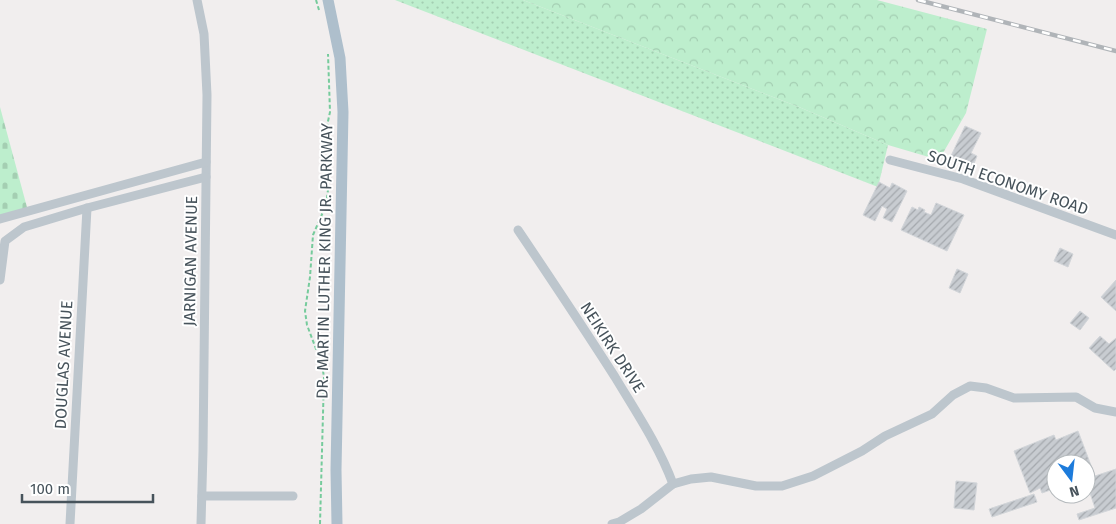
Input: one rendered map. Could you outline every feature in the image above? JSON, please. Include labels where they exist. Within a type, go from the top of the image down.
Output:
[{"type":"main road","name":"DR. MARTIN LUTHER KING JR. PARKWAY","points":[[328,0],[340,58],[343,112],[336,460],[337,524]]},
{"type":"street","name":"JARNIGAN AVENUE","points":[[196,0],[204,34],[207,95],[201,524]]},
{"type":"street","name":"SOUTH ECONOMY ROAD","points":[[890,160],[963,179],[1116,235]]},
{"type":"street","points":[[0,219],[206,162]]},
{"type":"street","points":[[0,280],[5,241],[24,227],[87,208],[206,177]]},
{"type":"street","name":"DOUGLAS AVENUE","points":[[70,524],[87,208]]},
{"type":"street","name":"NEIKIRK DRIVE","points":[[518,230],[636,410],[665,463],[673,484]]},
{"type":"street","points":[[612,524],[641,509],[673,484],[691,479],[711,477],[756,486],[782,486],[813,476],[862,451],[885,436],[932,414],[953,395],[970,386],[986,388],[1014,398],[1076,397],[1095,408],[1116,412]]},
{"type":"street","points":[[202,496],[292,496]]},
{"type":"path","points":[[316,0],[320,14]]},
{"type":"path","points":[[320,524],[324,377],[322,365],[307,325],[306,311],[313,235],[326,205],[328,190],[328,168],[324,145],[330,112],[328,48]]},
{"type":"green space","points":[[395,0],[523,0],[799,107],[888,145],[878,187]]},
{"type":"green space","points":[[523,0],[877,0],[987,29],[966,113],[939,160],[888,145],[799,107]]},
{"type":"green space","points":[[0,107],[28,211],[0,219]]},
{"type":"building","points":[[965,126],[981,133],[971,153],[977,156],[973,166],[951,156]]},
{"type":"building","points":[[879,182],[890,188],[892,183],[907,191],[892,222],[883,218],[887,209],[882,206],[875,221],[863,215]]},
{"type":"building","points":[[936,203],[964,215],[947,251],[901,230],[912,207],[918,210],[919,207],[931,215]]},
{"type":"building","points":[[1060,248],[1073,254],[1068,267],[1054,261]]},
{"type":"building","points":[[957,269],[968,274],[960,293],[949,288]]},
{"type":"building","points":[[1116,280],[1116,311],[1101,297]]},
{"type":"building","points":[[1080,311],[1089,318],[1080,330],[1070,323]]},
{"type":"building","points":[[1100,336],[1109,344],[1116,338],[1116,369],[1114,371],[1089,348]]},
{"type":"building","points":[[1078,431],[1087,454],[1046,454],[1046,492],[1042,493],[1040,488],[1030,493],[1014,451],[1054,435],[1056,440]]},
{"type":"building","points":[[1116,469],[1116,508],[1079,520],[1077,514],[1095,508],[1096,476]]},
{"type":"building","points":[[956,481],[977,483],[974,510],[954,508]]},
{"type":"building","points":[[1034,494],[1037,502],[992,517],[989,509]]},
{"type":"railway","points":[[918,0],[1116,51]]}]
